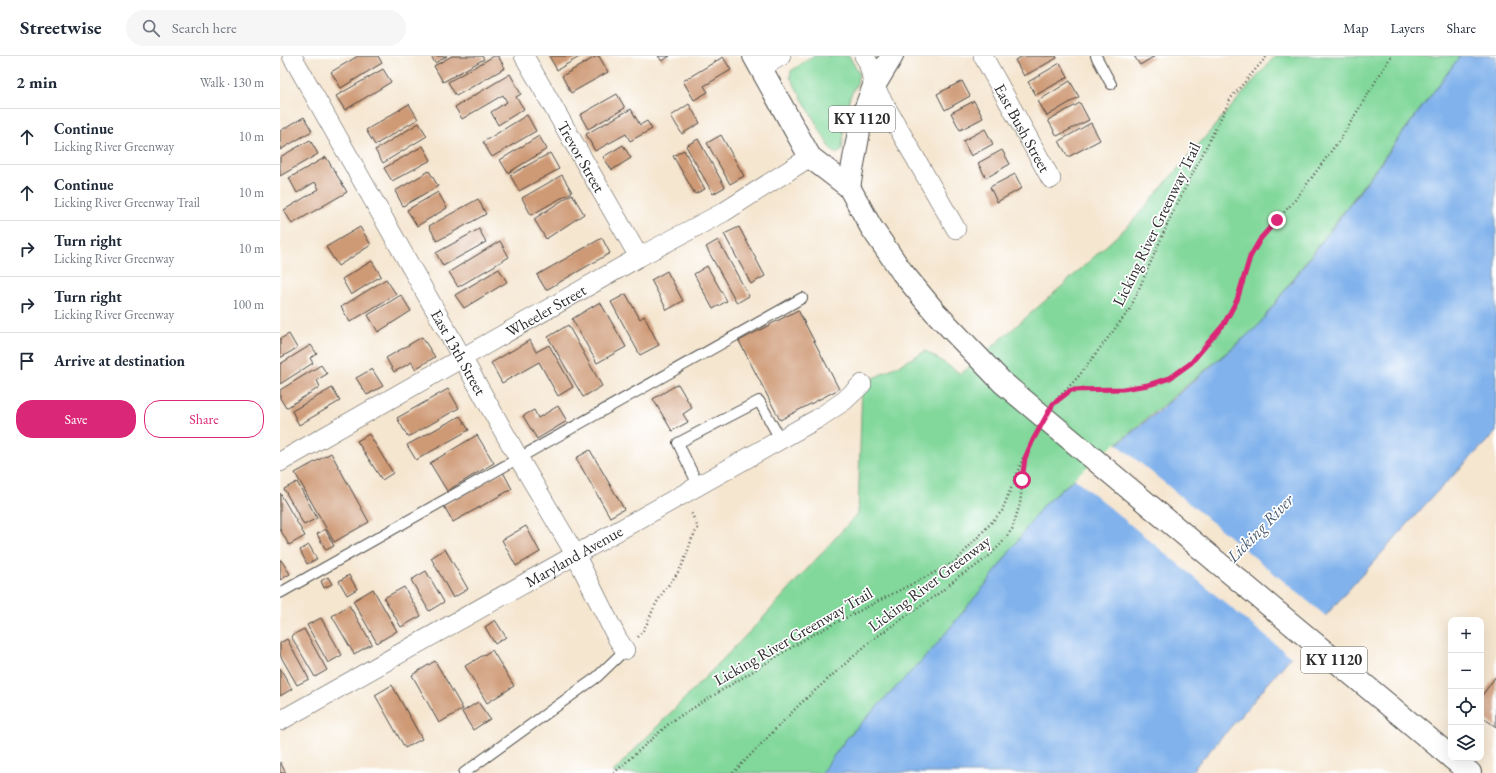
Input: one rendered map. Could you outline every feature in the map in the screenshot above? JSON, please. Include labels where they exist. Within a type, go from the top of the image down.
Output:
[{"type":"main road","name":"KY 1120","points":[[849,187],[861,120],[874,86],[892,56]]},
{"type":"main road","name":"KY 1120","points":[[757,62],[810,157],[849,187],[871,227],[902,272],[935,312],[1002,382],[1448,755]]},
{"type":"main road","name":"KY 1120","points":[[1455,761],[1470,773]]},
{"type":"street","name":"East 13th Street","points":[[292,56],[518,458],[574,554],[617,638],[625,650]]},
{"type":"street","name":"Trevor Street","points":[[524,56],[639,257]]},
{"type":"street","points":[[757,62],[781,56]]},
{"type":"street","points":[[864,56],[868,62],[874,86],[956,229]]},
{"type":"street","name":"East Bush Street","points":[[983,56],[1051,179]]},
{"type":"street","name":"Wheeler Street","points":[[282,458],[639,257],[724,212],[810,157]]},
{"type":"street","name":"Maryland Avenue","points":[[280,721],[844,402],[862,384]]},
{"type":"lane","points":[[1096,56],[1111,84]]},
{"type":"lane","points":[[280,593],[802,298]]},
{"type":"lane","points":[[691,489],[678,443],[759,402],[780,439]]},
{"type":"lane","points":[[464,773],[597,677],[625,650]]},
{"type":"path","name":"Licking River Greenway Trail","points":[[1267,56],[1231,98],[1172,214],[1130,309],[1078,376],[1053,404],[1071,390],[1123,389],[1148,385],[1170,378],[1191,363],[1227,318],[1237,300],[1250,257],[1261,238],[1296,199],[1343,135],[1391,56]]},
{"type":"path","name":"Licking River Greenway","points":[[733,773],[800,704],[872,640],[978,564],[1002,543],[1012,529],[1020,504],[1025,458],[1037,434]]},
{"type":"path","name":"Licking River Greenway Trail","points":[[614,773],[672,721],[810,636],[955,562],[1002,511],[1025,455],[1033,440]]},
{"type":"path","points":[[625,650],[646,629],[658,599],[674,579],[684,562],[691,538],[698,528],[691,489]]},
{"type":"green space","points":[[813,56],[849,56],[859,73],[857,83],[850,97],[845,115],[842,151],[836,154],[831,150],[790,77],[791,71]]},
{"type":"green space","points":[[1275,56],[1460,56],[1257,327],[1044,504],[990,579],[931,651],[847,738],[821,773],[612,773],[762,619],[858,513],[862,384],[926,351],[961,374],[1061,287],[1131,223]]},
{"type":"water","name":"Licking River","points":[[1460,56],[1496,56],[1496,432],[1433,496],[1334,606],[1190,773],[821,773],[847,738],[931,651],[990,579],[1044,504],[1162,408],[1257,327]]},
{"type":"pier","points":[[1116,443],[1327,617],[1292,658],[1074,478]]},
{"type":"building","points":[[358,56],[378,56],[382,63],[341,88],[331,72]]},
{"type":"building","points":[[431,56],[447,56],[435,63]]},
{"type":"building","points":[[452,56],[482,56],[484,59],[443,82],[434,66]]},
{"type":"building","points":[[494,56],[498,56],[505,68],[456,96],[448,82]]},
{"type":"building","points":[[549,56],[581,56],[557,70]]},
{"type":"building","points":[[599,56],[608,72],[571,93],[562,76]]},
{"type":"building","points":[[658,56],[670,56],[662,61]]},
{"type":"building","points":[[1023,56],[1056,56],[1057,58],[1024,76],[1015,60]]},
{"type":"building","points":[[1134,56],[1155,56],[1140,65]]},
{"type":"building","points":[[723,57],[731,70],[704,86],[708,92],[694,100],[683,81]]},
{"type":"building","points":[[1060,63],[1068,77],[1036,95],[1028,82]]},
{"type":"building","points":[[383,69],[391,82],[345,110],[336,96]]},
{"type":"building","points":[[510,74],[521,94],[516,97],[524,109],[498,125],[491,112],[507,102],[503,95],[462,119],[455,107]]},
{"type":"building","points":[[962,81],[970,96],[945,110],[937,94]]},
{"type":"building","points":[[1070,81],[1079,97],[1047,116],[1038,101]]},
{"type":"building","points":[[617,94],[625,108],[588,129],[580,115]]},
{"type":"building","points":[[974,101],[983,118],[960,130],[951,113]]},
{"type":"building","points":[[1080,103],[1089,120],[1057,136],[1048,120]]},
{"type":"building","points":[[409,104],[418,119],[375,145],[366,130]]},
{"type":"building","points":[[689,104],[700,123],[682,134],[671,116]]},
{"type":"building","points":[[631,109],[640,125],[647,121],[652,129],[630,141],[626,134],[595,151],[586,134]]},
{"type":"building","points":[[527,115],[536,131],[492,157],[483,142]]},
{"type":"building","points":[[304,117],[312,131],[280,150],[280,131]]},
{"type":"building","points":[[419,123],[427,136],[383,163],[375,150]]},
{"type":"building","points":[[1091,123],[1100,140],[1068,157],[1059,141]]},
{"type":"building","points":[[985,129],[993,144],[971,156],[963,141]]},
{"type":"building","points":[[721,135],[744,176],[730,184],[707,143]]},
{"type":"building","points":[[539,136],[547,149],[508,173],[500,160]]},
{"type":"building","points":[[698,139],[725,187],[713,194],[686,146]]},
{"type":"building","points":[[310,140],[318,154],[280,176],[280,157]]},
{"type":"building","points":[[623,145],[631,158],[612,170],[603,157]]},
{"type":"building","points":[[423,146],[431,160],[392,181],[384,168]]},
{"type":"building","points":[[684,150],[705,189],[695,194],[673,156]]},
{"type":"building","points":[[1002,150],[1010,164],[986,178],[978,163]]},
{"type":"building","points":[[550,153],[559,169],[519,191],[510,175]]},
{"type":"building","points":[[326,157],[347,192],[292,224],[284,210],[319,189],[315,182],[297,193],[289,178]]},
{"type":"building","points":[[429,171],[438,186],[403,206],[395,191]]},
{"type":"building","points":[[1015,174],[1022,188],[997,202],[990,187]]},
{"type":"building","points":[[562,175],[572,192],[531,215],[522,198]]},
{"type":"building","points":[[438,192],[447,208],[417,226],[407,210]]},
{"type":"building","points":[[572,194],[584,214],[546,239],[534,219]]},
{"type":"building","points":[[478,199],[486,214],[437,241],[429,226]]},
{"type":"building","points":[[360,227],[371,245],[338,266],[326,247]]},
{"type":"building","points":[[739,227],[765,276],[751,284],[724,234]]},
{"type":"building","points":[[479,229],[486,242],[443,266],[436,253]]},
{"type":"building","points":[[602,238],[610,253],[546,290],[537,275]]},
{"type":"building","points":[[718,240],[749,296],[737,303],[706,247]]},
{"type":"building","points":[[500,241],[509,257],[458,287],[449,272]]},
{"type":"building","points":[[372,261],[381,276],[351,295],[342,279]]},
{"type":"building","points":[[707,266],[727,301],[713,309],[694,274]]},
{"type":"building","points":[[499,269],[507,282],[464,308],[455,295]]},
{"type":"building","points":[[667,271],[683,301],[667,310],[651,280]]},
{"type":"building","points":[[386,279],[396,294],[350,322],[341,307]]},
{"type":"building","points":[[626,294],[640,319],[644,316],[659,345],[640,355],[611,302]]},
{"type":"building","points":[[401,295],[411,311],[378,332],[368,315]]},
{"type":"building","points":[[600,302],[626,347],[597,363],[572,319]]},
{"type":"building","points":[[798,310],[839,389],[780,420],[739,341]]},
{"type":"building","points":[[568,325],[602,386],[583,397],[548,337]]},
{"type":"building","points":[[289,334],[297,348],[280,358],[280,339]]},
{"type":"building","points":[[422,337],[435,357],[415,369],[412,362],[394,372],[386,358]]},
{"type":"building","points":[[530,340],[536,352],[549,345],[573,387],[558,396],[539,362],[502,383],[491,363]]},
{"type":"building","points":[[311,345],[317,354],[310,358],[313,363],[280,384],[280,364]]},
{"type":"building","points":[[321,365],[327,374],[317,380],[320,387],[286,408],[280,398],[280,390]]},
{"type":"building","points":[[372,369],[383,386],[367,395],[356,378]]},
{"type":"building","points":[[678,384],[692,408],[683,414],[688,422],[672,431],[653,399]]},
{"type":"building","points":[[332,388],[340,401],[299,425],[292,411]]},
{"type":"building","points":[[448,389],[459,408],[408,437],[397,418]]},
{"type":"building","points":[[558,406],[567,421],[537,439],[523,416],[534,410],[538,418]]},
{"type":"building","points":[[460,416],[469,430],[416,460],[407,445]]},
{"type":"building","points":[[369,434],[393,473],[382,480],[357,441]]},
{"type":"building","points":[[477,435],[494,463],[447,491],[430,463]]},
{"type":"building","points":[[590,450],[624,509],[610,517],[576,458]]},
{"type":"building","points":[[331,453],[369,522],[334,542],[295,473]]},
{"type":"building","points":[[503,472],[512,489],[453,522],[444,506]]},
{"type":"building","points":[[297,482],[317,518],[304,525],[284,489]]},
{"type":"building","points":[[280,493],[305,536],[289,545],[280,529]]},
{"type":"building","points":[[526,526],[540,552],[516,566],[502,540]]},
{"type":"building","points":[[325,529],[334,546],[326,550],[317,534]]},
{"type":"building","points":[[309,545],[317,559],[307,564],[300,550]]},
{"type":"building","points":[[445,549],[468,589],[453,598],[431,558]]},
{"type":"building","points":[[280,560],[290,574],[280,580]]},
{"type":"building","points":[[426,571],[444,602],[429,611],[411,580]]},
{"type":"building","points":[[349,575],[357,589],[347,595],[339,581]]},
{"type":"building","points":[[328,577],[332,584],[324,588],[321,581]]},
{"type":"building","points":[[404,587],[421,616],[401,627],[384,598]]},
{"type":"building","points":[[373,589],[397,631],[377,643],[353,601]]},
{"type":"building","points":[[349,605],[372,644],[354,654],[332,616]]},
{"type":"building","points":[[321,618],[342,655],[328,663],[307,625]]},
{"type":"building","points":[[495,620],[506,637],[495,644],[485,627]]},
{"type":"building","points":[[304,629],[327,670],[315,677],[291,636]]},
{"type":"building","points":[[287,639],[309,679],[297,685],[280,655],[280,643]]},
{"type":"building","points":[[492,650],[514,686],[487,703],[465,666]]},
{"type":"building","points":[[435,661],[463,709],[439,723],[412,675]]},
{"type":"building","points":[[280,668],[292,689],[280,696]]},
{"type":"building","points":[[1496,676],[1496,727],[1484,718],[1484,693]]},
{"type":"building","points":[[392,685],[422,739],[405,748],[375,695]]},
{"type":"building","points":[[478,702],[490,719],[473,730],[462,712]]},
{"type":"building","points":[[280,762],[286,773],[280,773]]},
{"type":"route","points":[[1022,480],[1025,458],[1033,440],[1053,404],[1071,390],[1123,389],[1148,385],[1170,378],[1191,363],[1224,324],[1237,300],[1250,257],[1261,238],[1277,220]]}]
